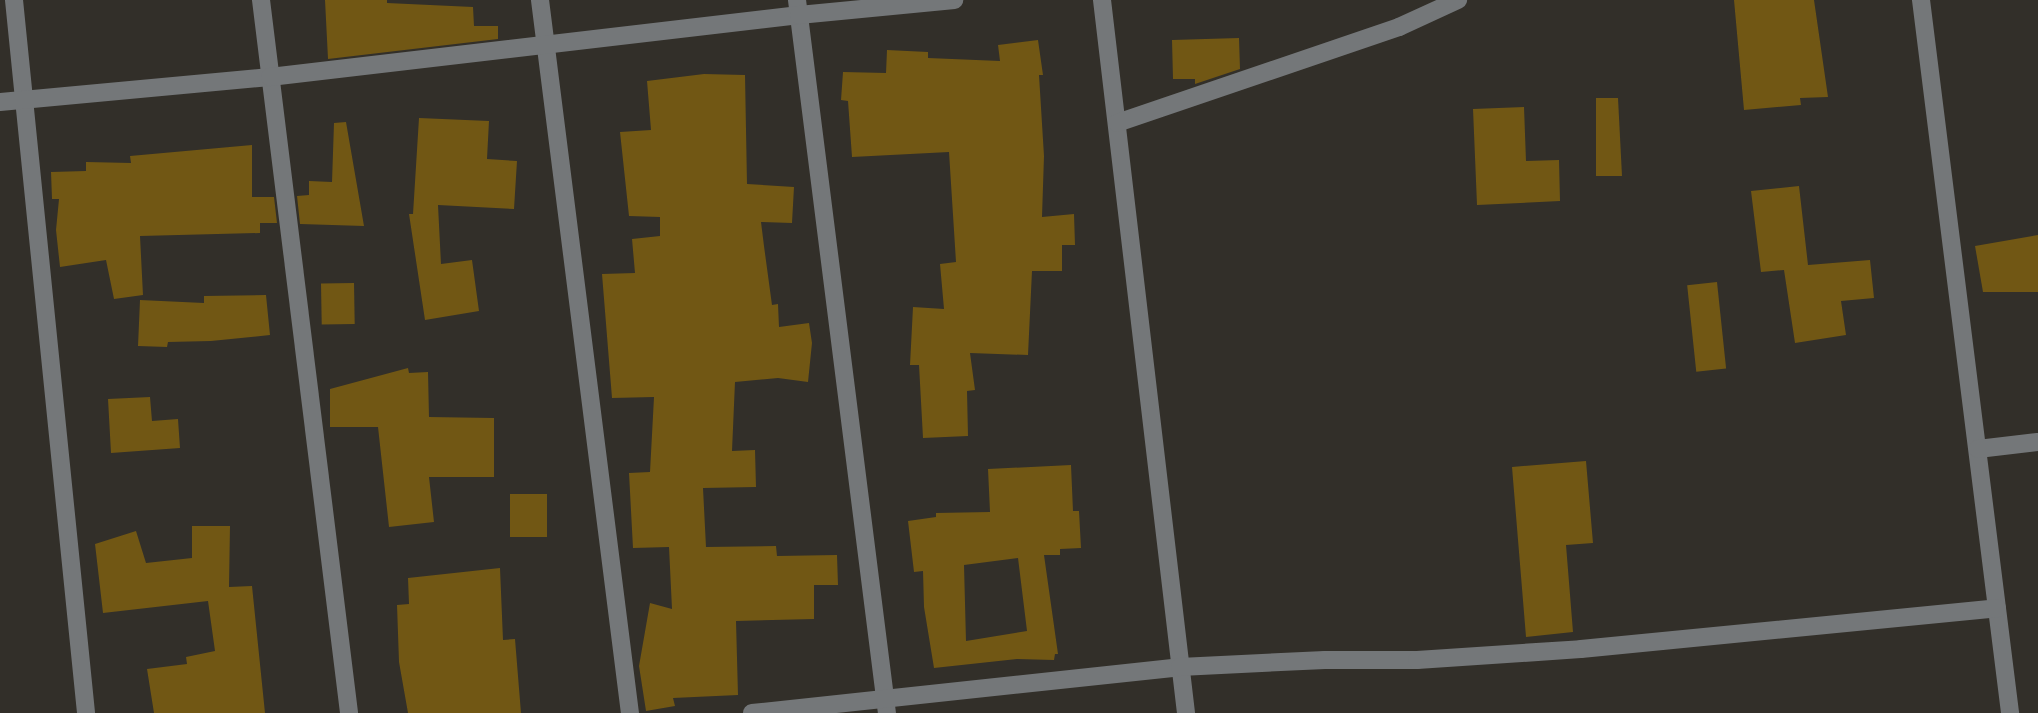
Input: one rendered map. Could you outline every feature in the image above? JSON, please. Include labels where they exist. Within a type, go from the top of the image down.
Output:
[{"type":"street","points":[[14,0],[86,713]]},
{"type":"street","points":[[261,0],[349,713]]},
{"type":"street","points":[[540,0],[630,713]]},
{"type":"street","points":[[0,102],[270,77],[545,47],[798,7],[954,0]]},
{"type":"street","points":[[1102,0],[1186,713]]},
{"type":"street","points":[[1117,123],[1399,27],[1458,0]]},
{"type":"street","points":[[1921,0],[2010,713]]},
{"type":"street","points":[[798,7],[886,705]]},
{"type":"street","points":[[1978,449],[2038,442]]},
{"type":"street","points":[[752,713],[886,705],[1180,667],[1325,660],[1417,660],[1581,649],[1997,608]]},
{"type":"building","points":[[325,0],[387,0],[387,3],[473,7],[474,26],[498,26],[498,39],[328,59]]},
{"type":"building","points":[[1734,0],[1814,0],[1828,97],[1800,98],[1801,105],[1744,110]]},
{"type":"building","points":[[1239,38],[1240,69],[1195,84],[1195,79],[1173,79],[1172,40]]},
{"type":"building","points":[[1038,40],[1043,75],[1039,75],[1044,156],[1042,217],[1074,214],[1075,245],[1062,245],[1062,271],[1032,271],[1028,355],[970,353],[975,390],[967,391],[968,436],[923,438],[919,365],[910,365],[913,307],[944,309],[940,264],[956,262],[949,152],[852,157],[848,101],[841,100],[843,72],[886,73],[887,50],[928,52],[928,58],[1000,61],[998,45]]},
{"type":"building","points":[[704,74],[745,75],[747,184],[794,187],[792,223],[761,222],[772,305],[778,304],[779,327],[809,323],[812,343],[808,382],[778,378],[735,382],[732,451],[755,450],[756,487],[703,488],[706,547],[776,546],[777,556],[837,555],[838,585],[814,585],[814,619],[736,621],[738,695],[673,698],[675,706],[646,711],[639,666],[650,603],[672,609],[669,547],[633,548],[629,473],[650,472],[654,397],[612,398],[602,274],[635,273],[632,239],[660,236],[660,217],[629,216],[620,132],[651,130],[647,81]]},
{"type":"building","points":[[1596,98],[1618,98],[1622,176],[1596,176]]},
{"type":"building","points":[[1524,107],[1526,161],[1559,160],[1560,201],[1477,205],[1473,109]]},
{"type":"building","points":[[419,118],[489,121],[487,159],[517,161],[514,209],[438,205],[441,264],[472,260],[479,311],[425,320],[409,214],[413,214]]},
{"type":"building","points":[[346,122],[364,226],[300,224],[297,196],[309,195],[309,181],[332,182],[334,123]]},
{"type":"building","points":[[252,145],[252,197],[274,197],[277,223],[260,223],[260,233],[140,236],[143,295],[114,299],[106,260],[60,267],[56,230],[59,199],[52,199],[51,172],[86,171],[86,162],[131,163],[130,156]]},
{"type":"building","points":[[1799,186],[1808,265],[1870,260],[1874,298],[1841,301],[1846,335],[1795,343],[1784,270],[1761,272],[1751,191]]},
{"type":"building","points":[[2038,235],[2038,292],[1983,292],[1975,246]]},
{"type":"building","points":[[1717,282],[1726,369],[1696,372],[1687,285]]},
{"type":"building","points":[[354,283],[355,324],[322,325],[321,284]]},
{"type":"building","points":[[266,295],[270,335],[168,342],[167,347],[138,346],[140,300],[204,303],[204,296]]},
{"type":"building","points":[[408,368],[409,373],[428,372],[429,417],[494,418],[494,477],[429,477],[434,522],[389,527],[378,427],[330,427],[330,389]]},
{"type":"building","points":[[150,397],[152,421],[178,419],[180,448],[111,453],[108,399]]},
{"type":"building","points":[[1586,461],[1593,543],[1566,545],[1573,632],[1526,637],[1512,467]]},
{"type":"building","points":[[1071,465],[1073,511],[1079,511],[1081,548],[1060,549],[1060,555],[1044,555],[1058,654],[1055,654],[1054,660],[1017,659],[934,668],[924,607],[923,571],[914,572],[908,521],[936,517],[936,513],[990,512],[988,469]],"holes":[[[1018,558],[1027,631],[966,641],[964,565]]]},
{"type":"building","points":[[510,494],[547,494],[547,537],[510,537]]},
{"type":"building","points":[[192,526],[230,526],[229,587],[252,586],[265,713],[154,713],[147,669],[187,664],[186,657],[215,651],[208,601],[103,613],[95,544],[136,531],[146,563],[192,558]]},
{"type":"building","points":[[500,568],[503,640],[515,639],[521,713],[408,713],[399,662],[397,605],[409,604],[408,578]]}]
